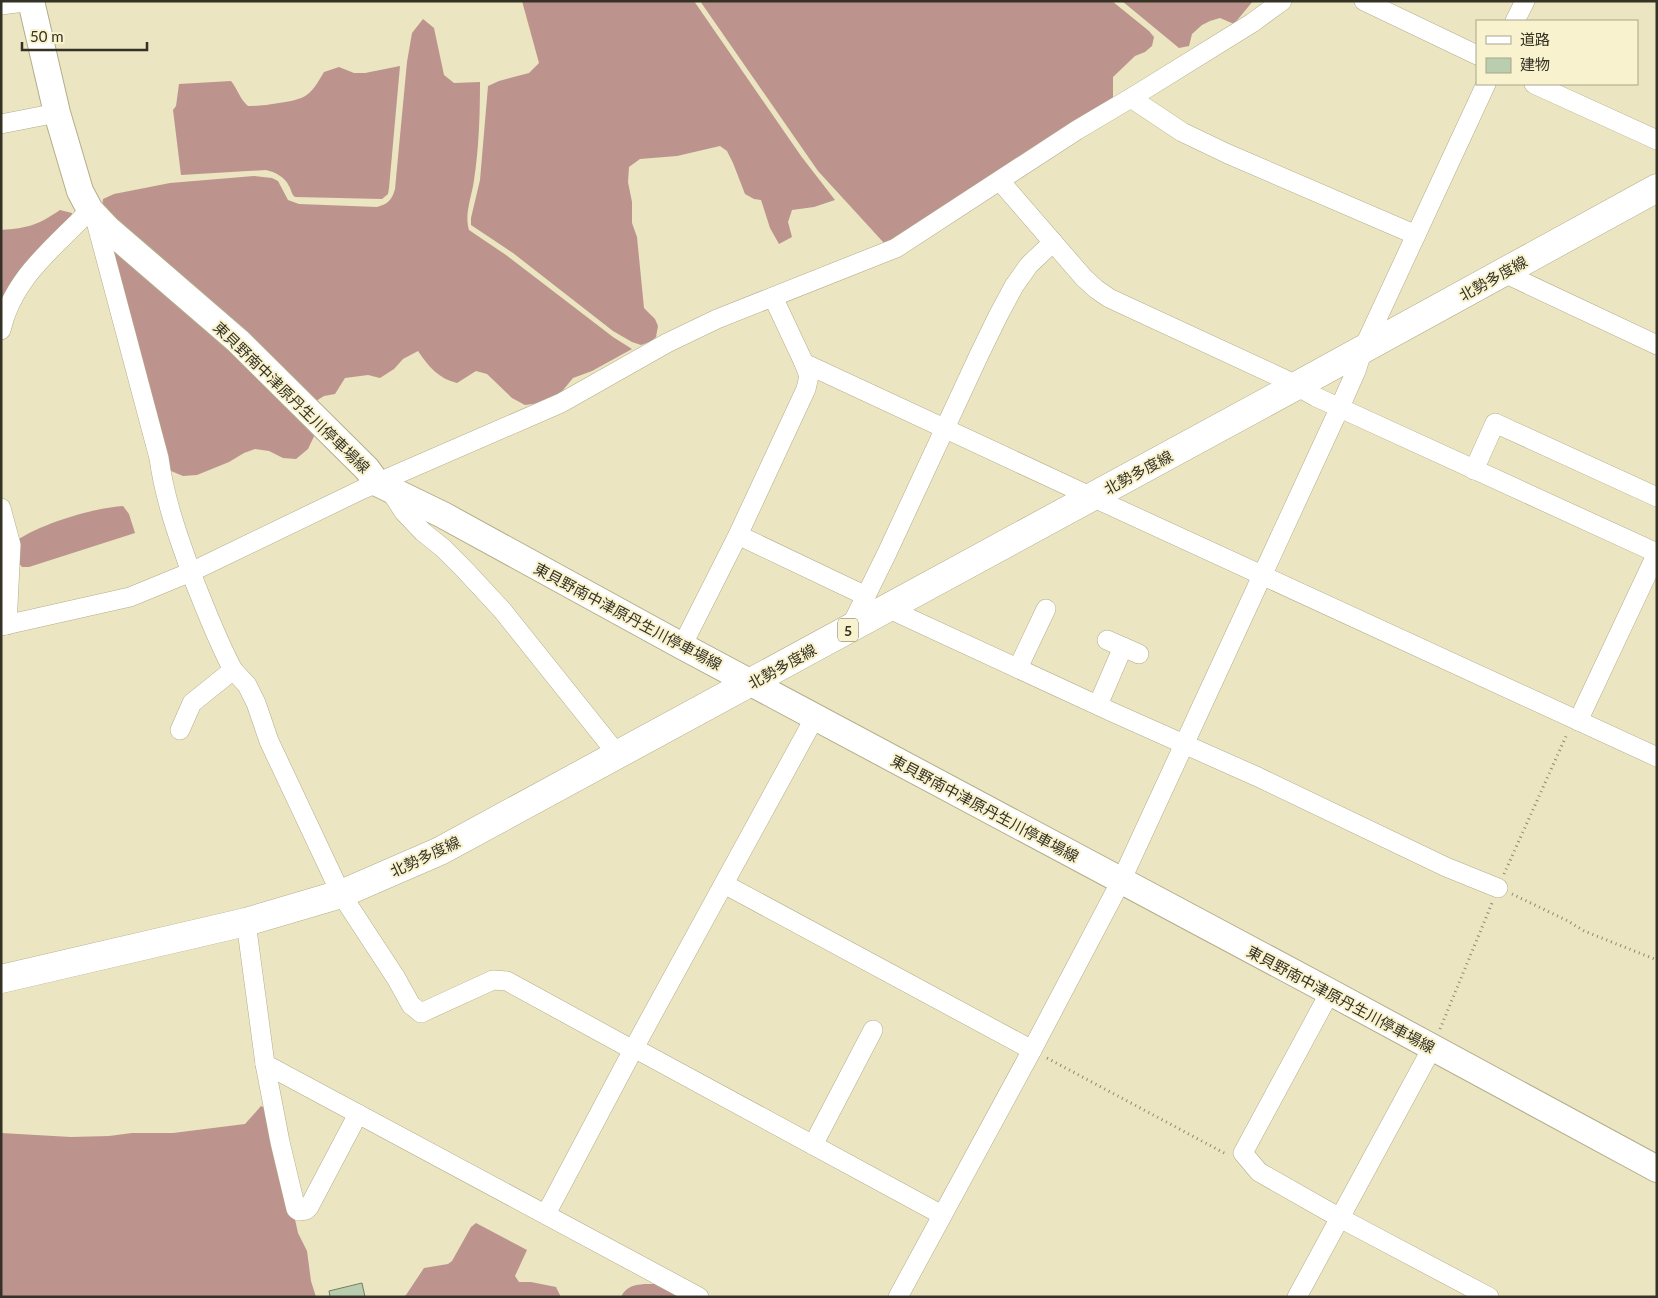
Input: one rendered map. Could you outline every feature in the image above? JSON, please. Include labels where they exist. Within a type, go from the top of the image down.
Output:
[{"type":"main road","name":"東貝野南中津原丹生川停車場線","points":[[31,1],[57,113],[80,191],[92,212],[107,228],[238,341],[383,486],[443,516],[1657,1169]]},
{"type":"main road","name":"北勢多度線","points":[[1,979],[246,922],[341,894],[440,851],[850,629],[877,602],[1092,497],[1657,188]]},
{"type":"street","points":[[1,5],[31,1]]},
{"type":"street","points":[[1,508],[11,545],[4,626],[130,597],[192,572],[561,403],[667,343],[716,319],[896,248],[1077,130],[1252,23],[1282,1]]},
{"type":"street","points":[[1364,1],[1476,55]]},
{"type":"street","points":[[1516,20],[1525,1]]},
{"type":"street","points":[[898,1297],[1121,881],[1340,408],[1363,349],[1486,85]]},
{"type":"street","points":[[1536,85],[1657,140]]},
{"type":"street","points":[[1131,98],[1182,132],[1228,154],[1416,235]]},
{"type":"street","points":[[1,124],[57,113]]},
{"type":"street","points":[[1000,181],[1084,278],[1109,298],[1474,470],[1656,550],[1578,721]]},
{"type":"street","points":[[1,330],[4,318],[19,287],[30,270],[92,212],[159,458],[163,486],[171,516],[217,640],[232,670],[247,685],[256,703],[269,741],[341,894],[412,1005],[421,1013],[493,980],[507,981],[942,1215]]},
{"type":"street","points":[[877,602],[945,428],[979,355],[1014,286],[1029,265],[1053,242]]},
{"type":"street","points":[[1504,273],[1657,345]]},
{"type":"street","points":[[682,646],[738,535],[806,389],[808,376],[804,363],[773,297]]},
{"type":"street","points":[[804,363],[1657,757]]},
{"type":"street","points":[[1474,470],[1496,423],[1657,497]]},
{"type":"street","points":[[383,486],[423,532],[443,548],[502,610],[618,756]]},
{"type":"street","points":[[738,535],[877,602],[1184,743],[1446,867],[1498,888]]},
{"type":"street","points":[[1018,668],[1046,609]]},
{"type":"street","points":[[1098,705],[1123,647]]},
{"type":"street","points":[[180,730],[192,703],[232,670]]},
{"type":"street","points":[[546,1214],[816,717]]},
{"type":"street","points":[[724,884],[1032,1050]]},
{"type":"street","points":[[246,922],[264,1064],[280,1142],[296,1209],[299,1211],[306,1210],[309,1207],[358,1114]]},
{"type":"street","points":[[1330,992],[1243,1153],[1259,1172],[1340,1218],[1489,1297]]},
{"type":"street","points":[[813,1145],[873,1030]]},
{"type":"street","points":[[1297,1297],[1432,1048]]},
{"type":"street","points":[[264,1064],[699,1297]]},
{"type":"path","points":[[1498,888],[1568,921],[1584,931],[1657,960]]},
{"type":"path","points":[[1032,1050],[1233,1158],[1252,1164]]},
{"type":"shaded area","points":[[522,1],[694,1],[801,156],[835,200],[814,207],[792,210],[788,222],[792,237],[779,244],[770,228],[761,200],[754,199],[745,194],[727,151],[720,146],[677,156],[640,159],[629,167],[628,182],[632,202],[632,223],[637,237],[644,308],[655,319],[658,326],[656,337],[652,341],[641,345],[613,331],[513,253],[471,225],[480,180],[488,86],[529,73],[539,63]]},
{"type":"shaded area","points":[[700,1],[1112,1],[1154,37],[1152,46],[1145,52],[1135,56],[1113,77],[1113,99],[893,241],[884,243],[818,171]]},
{"type":"shaded area","points":[[1122,1],[1253,1],[1234,24],[1220,18],[1210,21],[1192,34],[1189,46],[1179,48]]},
{"type":"shaded area","points":[[423,19],[434,28],[444,75],[454,83],[480,82],[478,143],[467,218],[469,230],[506,255],[613,337],[632,349],[592,371],[573,378],[559,395],[540,403],[525,405],[512,398],[487,374],[476,371],[457,383],[451,381],[434,371],[418,351],[403,359],[394,369],[380,378],[368,375],[345,378],[335,394],[324,396],[316,401],[102,208],[103,199],[114,194],[170,183],[254,176],[272,178],[278,181],[288,200],[299,204],[377,207],[387,203],[395,189],[407,62],[412,33]]},
{"type":"shaded area","points":[[400,66],[389,188],[388,194],[382,199],[295,197],[282,178],[266,170],[181,175],[173,110],[176,106],[179,84],[231,81],[248,106],[259,106],[302,98],[311,91],[324,72],[339,67],[354,73],[365,73]]},
{"type":"shaded area","points":[[60,210],[72,213],[71,220],[1,311],[1,230],[32,225]]},
{"type":"shaded area","points":[[102,235],[317,430],[308,449],[296,459],[283,458],[269,451],[255,449],[197,475],[183,476],[171,471],[164,463]]},
{"type":"shaded area","points":[[123,506],[129,514],[135,533],[29,567],[22,567],[18,562],[16,541],[26,535],[67,518],[111,507]]},
{"type":"shaded area","points":[[261,1106],[271,1111],[298,1233],[307,1251],[311,1281],[316,1297],[1,1297],[1,1133],[71,1137],[132,1133],[173,1133],[245,1124]]},
{"type":"shaded area","points":[[476,1223],[527,1250],[515,1276],[519,1282],[531,1282],[556,1287],[561,1297],[402,1297],[406,1295],[424,1268],[448,1264],[452,1261],[471,1227]]},
{"type":"shaded area","points":[[664,1284],[688,1297],[621,1297],[629,1288],[634,1286]]},
{"type":"building","points":[[362,1283],[365,1297],[330,1297],[329,1291]]}]
